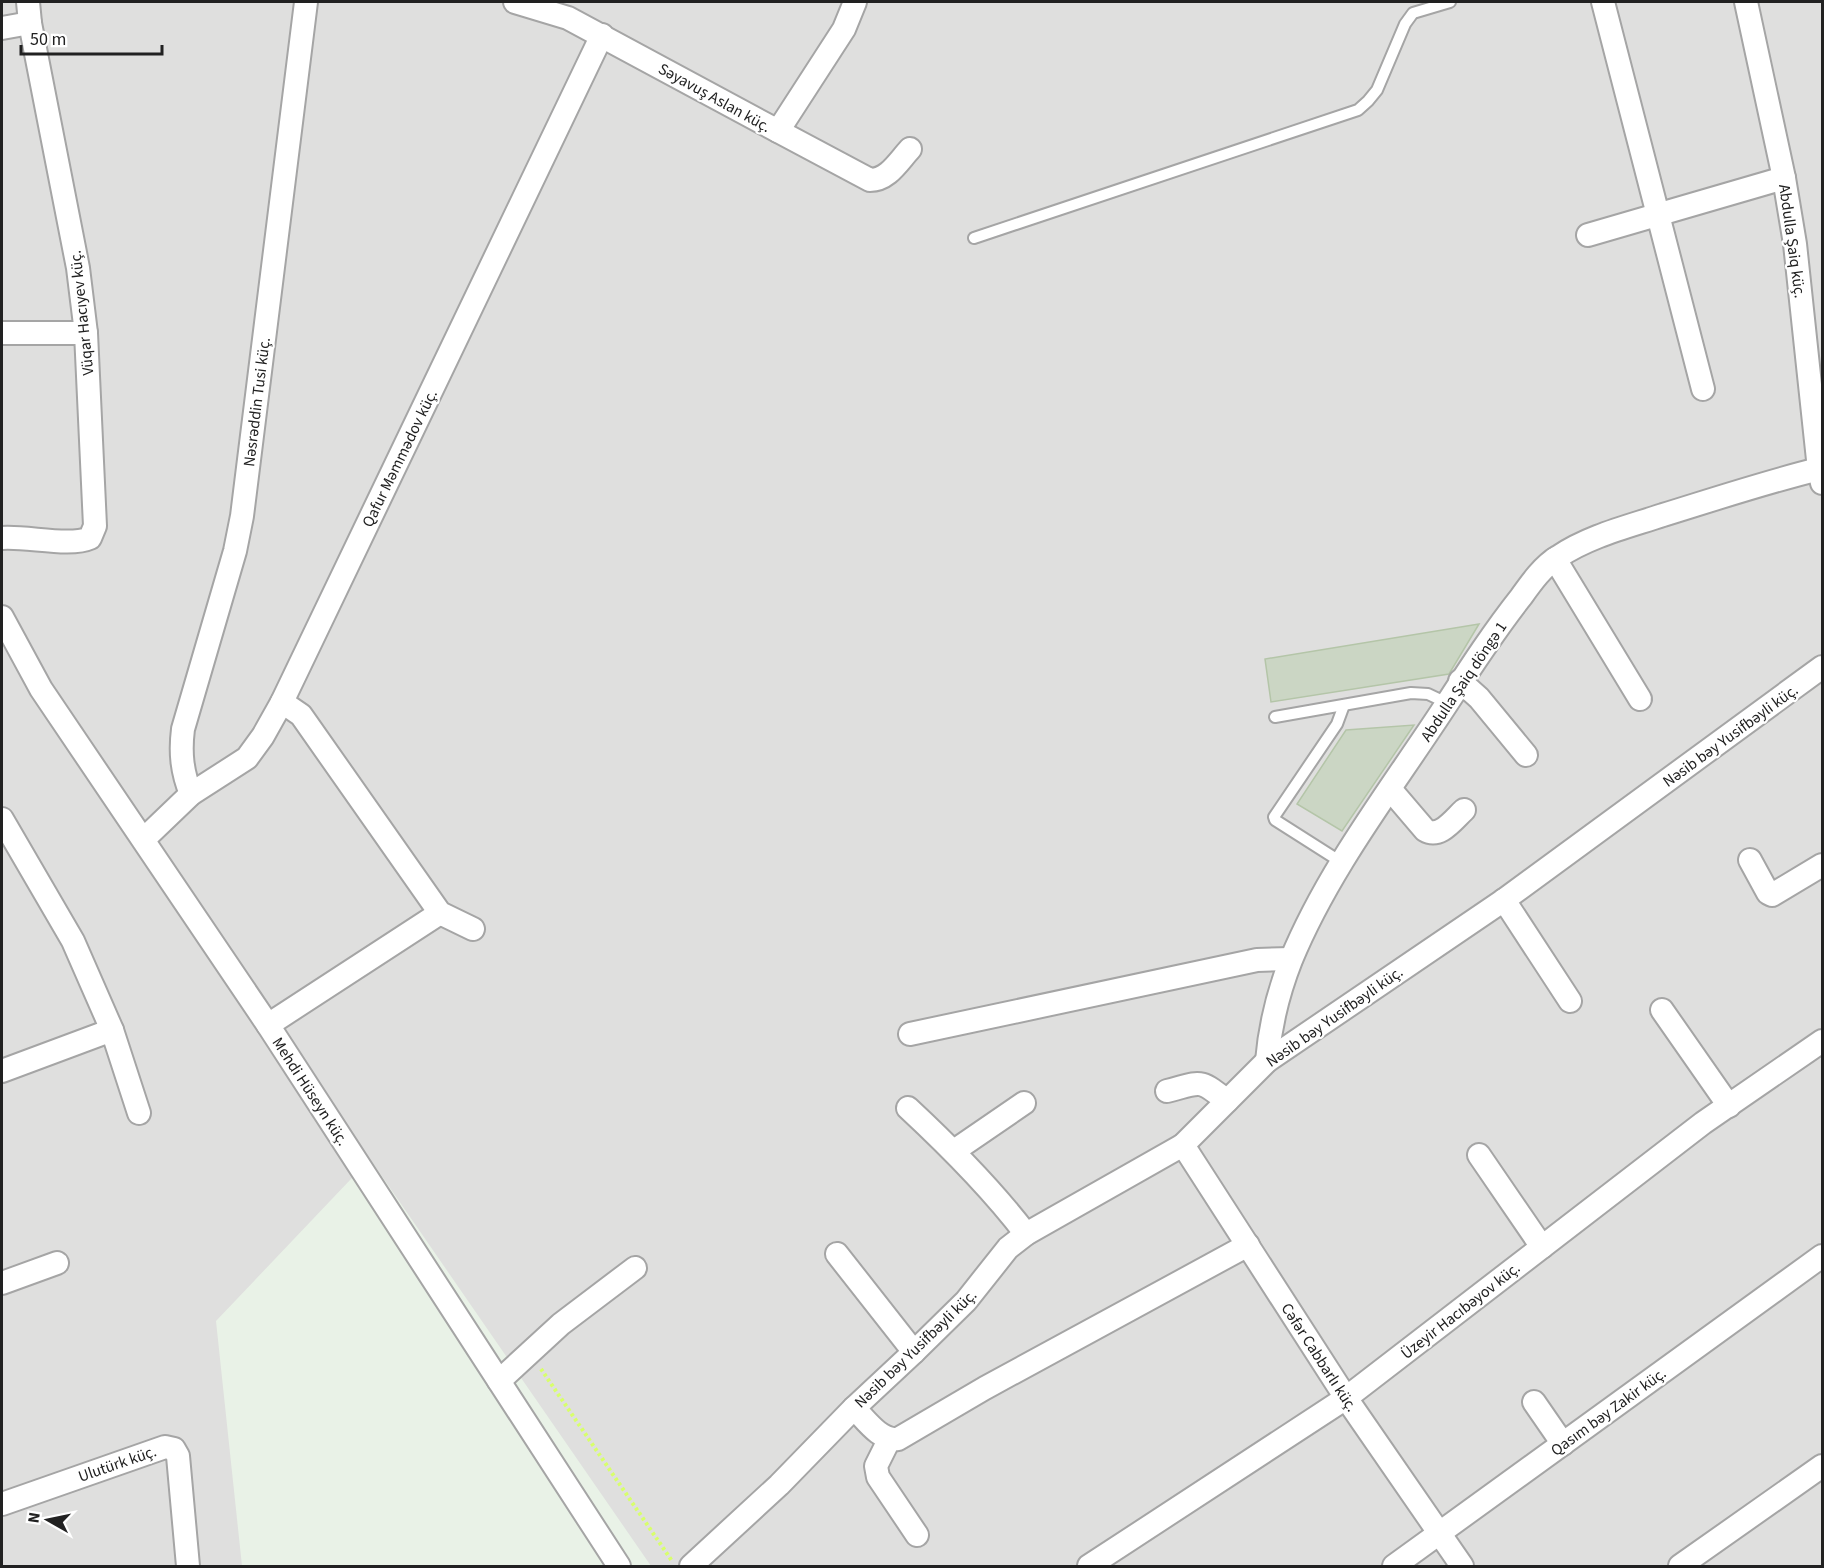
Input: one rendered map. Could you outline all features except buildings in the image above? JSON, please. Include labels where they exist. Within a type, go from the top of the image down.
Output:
[{"type":"street","name":"Nəsrəddin Tusi küç.","points":[[190,794],[183,773],[181,747],[183,729],[235,551],[242,516],[306,2]]},
{"type":"street","name":"Səyavuş Aslan küç.","points":[[515,2],[567,18],[602,35],[778,131],[844,29],[855,2]]},
{"type":"street","points":[[1603,2],[1703,389]]},
{"type":"street","name":"Abdulla Şaiq küç.","points":[[1746,2],[1784,178],[1795,244],[1821,476]]},
{"type":"street","points":[[2,28],[29,12]]},
{"type":"street","name":"Vüqar Hacıyev küç.","points":[[2,537],[80,543],[90,538],[95,526],[86,333],[78,268],[29,12]]},
{"type":"street","name":"Qafur Məmmədov küç.","points":[[144,838],[190,794],[247,758],[263,736],[282,702],[602,35]]},
{"type":"street","points":[[778,131],[870,180],[886,177],[909,149]]},
{"type":"street","points":[[1588,235],[1784,178]]},
{"type":"street","points":[[2,333],[86,333]]},
{"type":"street","name":"Abdulla Şaiq döngə 1","points":[[1267,1061],[1270,1027],[1291,960],[1341,862],[1460,681],[1532,583],[1555,559],[1573,548],[1617,530],[1775,480],[1821,476]]},
{"type":"street","points":[[1555,559],[1640,699]]},
{"type":"street","name":"Mehdi Hüseyn küç.","points":[[2,616],[40,689],[144,838],[268,1025],[619,1566]]},
{"type":"street","name":"Nəsib bəy Yusifbəyli küç.","points":[[691,1566],[779,1485],[854,1408],[966,1301],[1008,1248],[1026,1234],[1183,1144],[1267,1061],[1504,900],[1822,667]]},
{"type":"street","points":[[1460,681],[1479,698],[1526,755]]},
{"type":"street","points":[[282,702],[301,715],[440,913],[473,929]]},
{"type":"street","points":[[1390,789],[1431,834],[1438,833],[1464,810]]},
{"type":"street","points":[[2,819],[73,941],[112,1030],[139,1113]]},
{"type":"street","points":[[1750,860],[1768,893],[1772,895],[1822,865]]},
{"type":"street","points":[[1504,900],[1570,1001]]},
{"type":"street","points":[[268,1025],[440,913]]},
{"type":"street","points":[[910,1034],[1257,960],[1291,960]]},
{"type":"street","points":[[1662,1010],[1729,1106]]},
{"type":"street","points":[[2,1071],[112,1030]]},
{"type":"street","name":"Üzeyir Hacıbəyov küç.","points":[[1089,1566],[1346,1398],[1729,1106],[1822,1041]]},
{"type":"street","points":[[1167,1091],[1197,1083],[1206,1085],[1227,1101]]},
{"type":"street","points":[[954,1151],[1024,1103]]},
{"type":"street","points":[[908,1108],[954,1151],[998,1198],[1026,1234]]},
{"type":"street","name":"Cəfər Cabbarlı küç.","points":[[1183,1144],[1346,1398],[1462,1566]]},
{"type":"street","points":[[1479,1155],[1542,1247]]},
{"type":"street","points":[[854,1408],[879,1433],[889,1440],[898,1439],[985,1388],[1248,1245]]},
{"type":"street","points":[[837,1254],[914,1352]]},
{"type":"street","name":"Qasım bəy Zakir küç.","points":[[1394,1566],[1822,1256]]},
{"type":"street","points":[[2,1283],[57,1263]]},
{"type":"street","points":[[499,1381],[561,1324],[635,1268]]},
{"type":"street","points":[[1534,1402],[1563,1444]]},
{"type":"street","points":[[889,1440],[876,1466],[878,1477],[917,1535]]},
{"type":"street","name":"Ulutürk küç.","points":[[2,1504],[165,1447],[174,1449],[178,1456],[188,1566]]},
{"type":"street","points":[[1680,1566],[1822,1466]]},
{"type":"lane","points":[[974,238],[1358,110],[1377,90],[1405,24],[1413,13],[1450,2]]},
{"type":"lane","points":[[1275,717],[1411,693],[1428,694],[1447,704]]},
{"type":"lane","points":[[1341,862],[1300,837],[1274,817],[1337,724],[1344,705]]},
{"type":"path","points":[[530,1352],[676,1566]]},
{"type":"shaded area","points":[[2,2],[1822,2],[1822,1566],[651,1566],[370,1159],[216,1321],[242,1566],[2,1566]]}]
